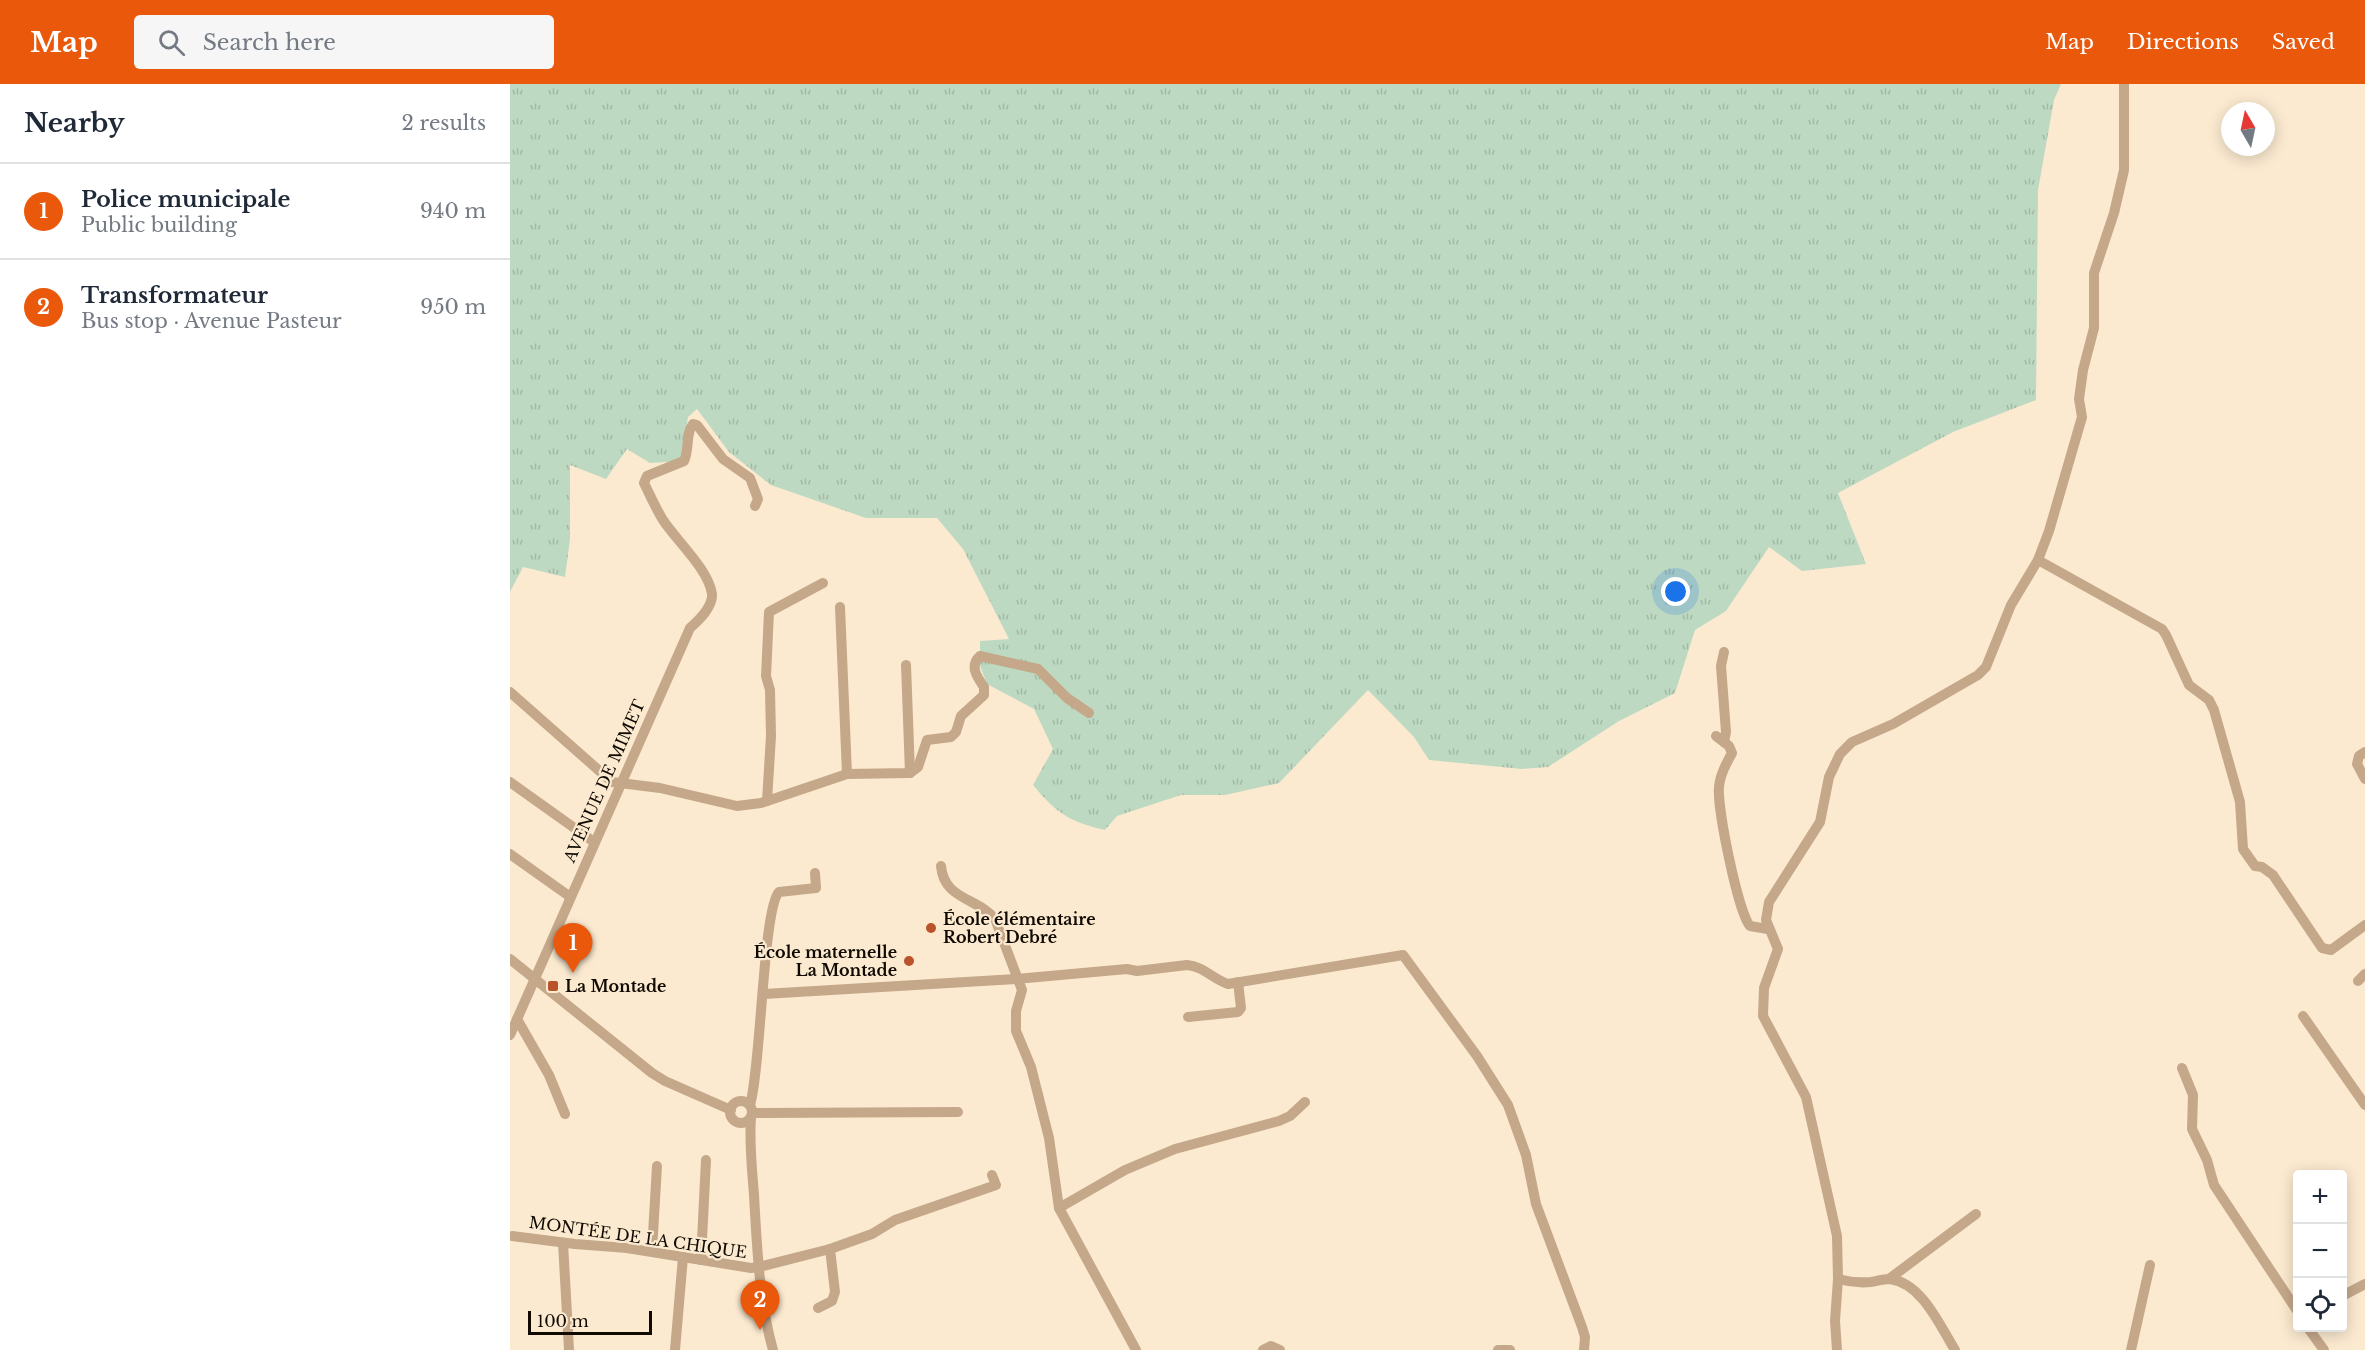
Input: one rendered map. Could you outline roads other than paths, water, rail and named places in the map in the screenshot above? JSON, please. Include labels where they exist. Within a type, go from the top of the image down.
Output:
[{"type":"street","points":[[1837,1350],[1835,1321],[1838,1279],[1837,1236],[1806,1097],[1763,1016],[1764,988],[1778,949],[1766,920],[1769,902],[1820,822],[1829,777],[1840,754],[1852,742],[1893,724],[1978,675],[1986,667],[2011,605],[2038,560],[2049,531],[2082,417],[2079,399],[2083,370],[2094,328],[2094,273],[2114,213],[2124,170],[2124,84]]},
{"type":"street","name":"AVENUE DE MIMET","points":[[510,1035],[536,980],[538,967],[569,896],[690,628],[700,619],[711,601],[712,593],[706,579],[662,518],[644,483],[647,477],[684,461],[690,428],[693,424],[697,425],[723,459],[750,478],[758,499],[755,506]]},
{"type":"street","points":[[2038,560],[2162,629],[2189,685],[2209,700],[2214,710],[2240,802],[2243,849],[2255,866],[2262,867],[2273,875],[2322,948],[2331,950],[2365,926]]},
{"type":"street","points":[[767,801],[771,736],[770,690],[765,676],[769,612],[823,583]]},
{"type":"street","points":[[840,607],[847,774]]},
{"type":"street","points":[[1724,652],[1721,666],[1726,732],[1720,739],[1732,753],[1719,786],[1719,813],[1745,921],[1755,928],[1768,929]]},
{"type":"street","points":[[510,692],[612,782],[660,788],[737,806],[767,801],[847,774],[910,773],[918,766],[927,740],[951,737],[956,732],[961,716],[984,695],[984,687],[975,675],[976,660],[980,656],[1038,669],[1067,698],[1089,713]]},
{"type":"street","points":[[906,665],[910,773]]},
{"type":"street","points":[[2365,752],[2359,756],[2357,764],[2365,779]]},
{"type":"street","points":[[510,782],[594,842]]},
{"type":"street","points":[[510,854],[569,896]]},
{"type":"street","points":[[941,866],[942,878],[953,892],[990,912],[995,919],[1022,990],[1016,1011],[1016,1031],[1034,1077],[1049,1138],[1059,1208],[1136,1350]]},
{"type":"street","points":[[772,1350],[759,1267],[748,1109],[764,994],[769,923],[777,893],[816,888],[815,873]]},
{"type":"street","points":[[764,994],[1016,979],[1127,969],[1137,971],[1187,965],[1195,965],[1218,981],[1228,984],[1404,955],[1477,1056],[1508,1105],[1526,1155],[1536,1204],[1582,1327],[1586,1346],[1584,1350]]},
{"type":"street","points":[[510,960],[665,1082],[731,1110],[958,1112]]},
{"type":"street","points":[[1188,1017],[1238,1012],[1241,1008],[1238,982]]},
{"type":"street","points":[[2304,1016],[2365,1105]]},
{"type":"street","points":[[517,1019],[549,1075],[565,1114]]},
{"type":"street","points":[[2182,1068],[2193,1095],[2192,1130],[2207,1160],[2214,1185],[2293,1304]]},
{"type":"street","points":[[1059,1208],[1125,1170],[1175,1149],[1279,1121],[1290,1116],[1305,1102]]},
{"type":"street","points":[[740,1123],[748,1109]]},
{"type":"street","points":[[731,1110],[731,1117],[740,1123],[750,1138]]},
{"type":"street","points":[[701,1260],[706,1160]]},
{"type":"street","points":[[652,1251],[657,1166]]},
{"type":"street","points":[[759,1267],[830,1249],[872,1234],[895,1220],[996,1185],[992,1175]]},
{"type":"street","points":[[1838,1279],[1863,1283],[1889,1279],[1938,1240],[1976,1214]]},
{"type":"street","name":"MONTÉE DE LA CHIQUE","points":[[512,1236],[652,1251],[759,1267]]},
{"type":"street","points":[[563,1243],[569,1350]]},
{"type":"street","points":[[818,1308],[832,1302],[835,1292],[830,1249]]},
{"type":"street","points":[[675,1350],[683,1257]]},
{"type":"street","points":[[2131,1350],[2150,1265]]},
{"type":"street","points":[[1889,1279],[1920,1296],[1931,1308],[1955,1350]]},
{"type":"street","points":[[2347,1294],[2365,1284]]},
{"type":"street","points":[[2311,1332],[2324,1350]]},
{"type":"street","points":[[1263,1350],[1271,1346],[1280,1350]]},
{"type":"street","points":[[1498,1350],[1510,1350]]},
{"type":"place","name":"École élémentaire Robert Debré","points":[[931,928]]},
{"type":"place","name":"École maternelle La Montade","points":[[909,961]]},
{"type":"place","name":"Police municipale","points":[[573,973]]},
{"type":"place","name":"La Montade","points":[[553,986]]},
{"type":"place","name":"Transformateur","points":[[760,1330]]}]
